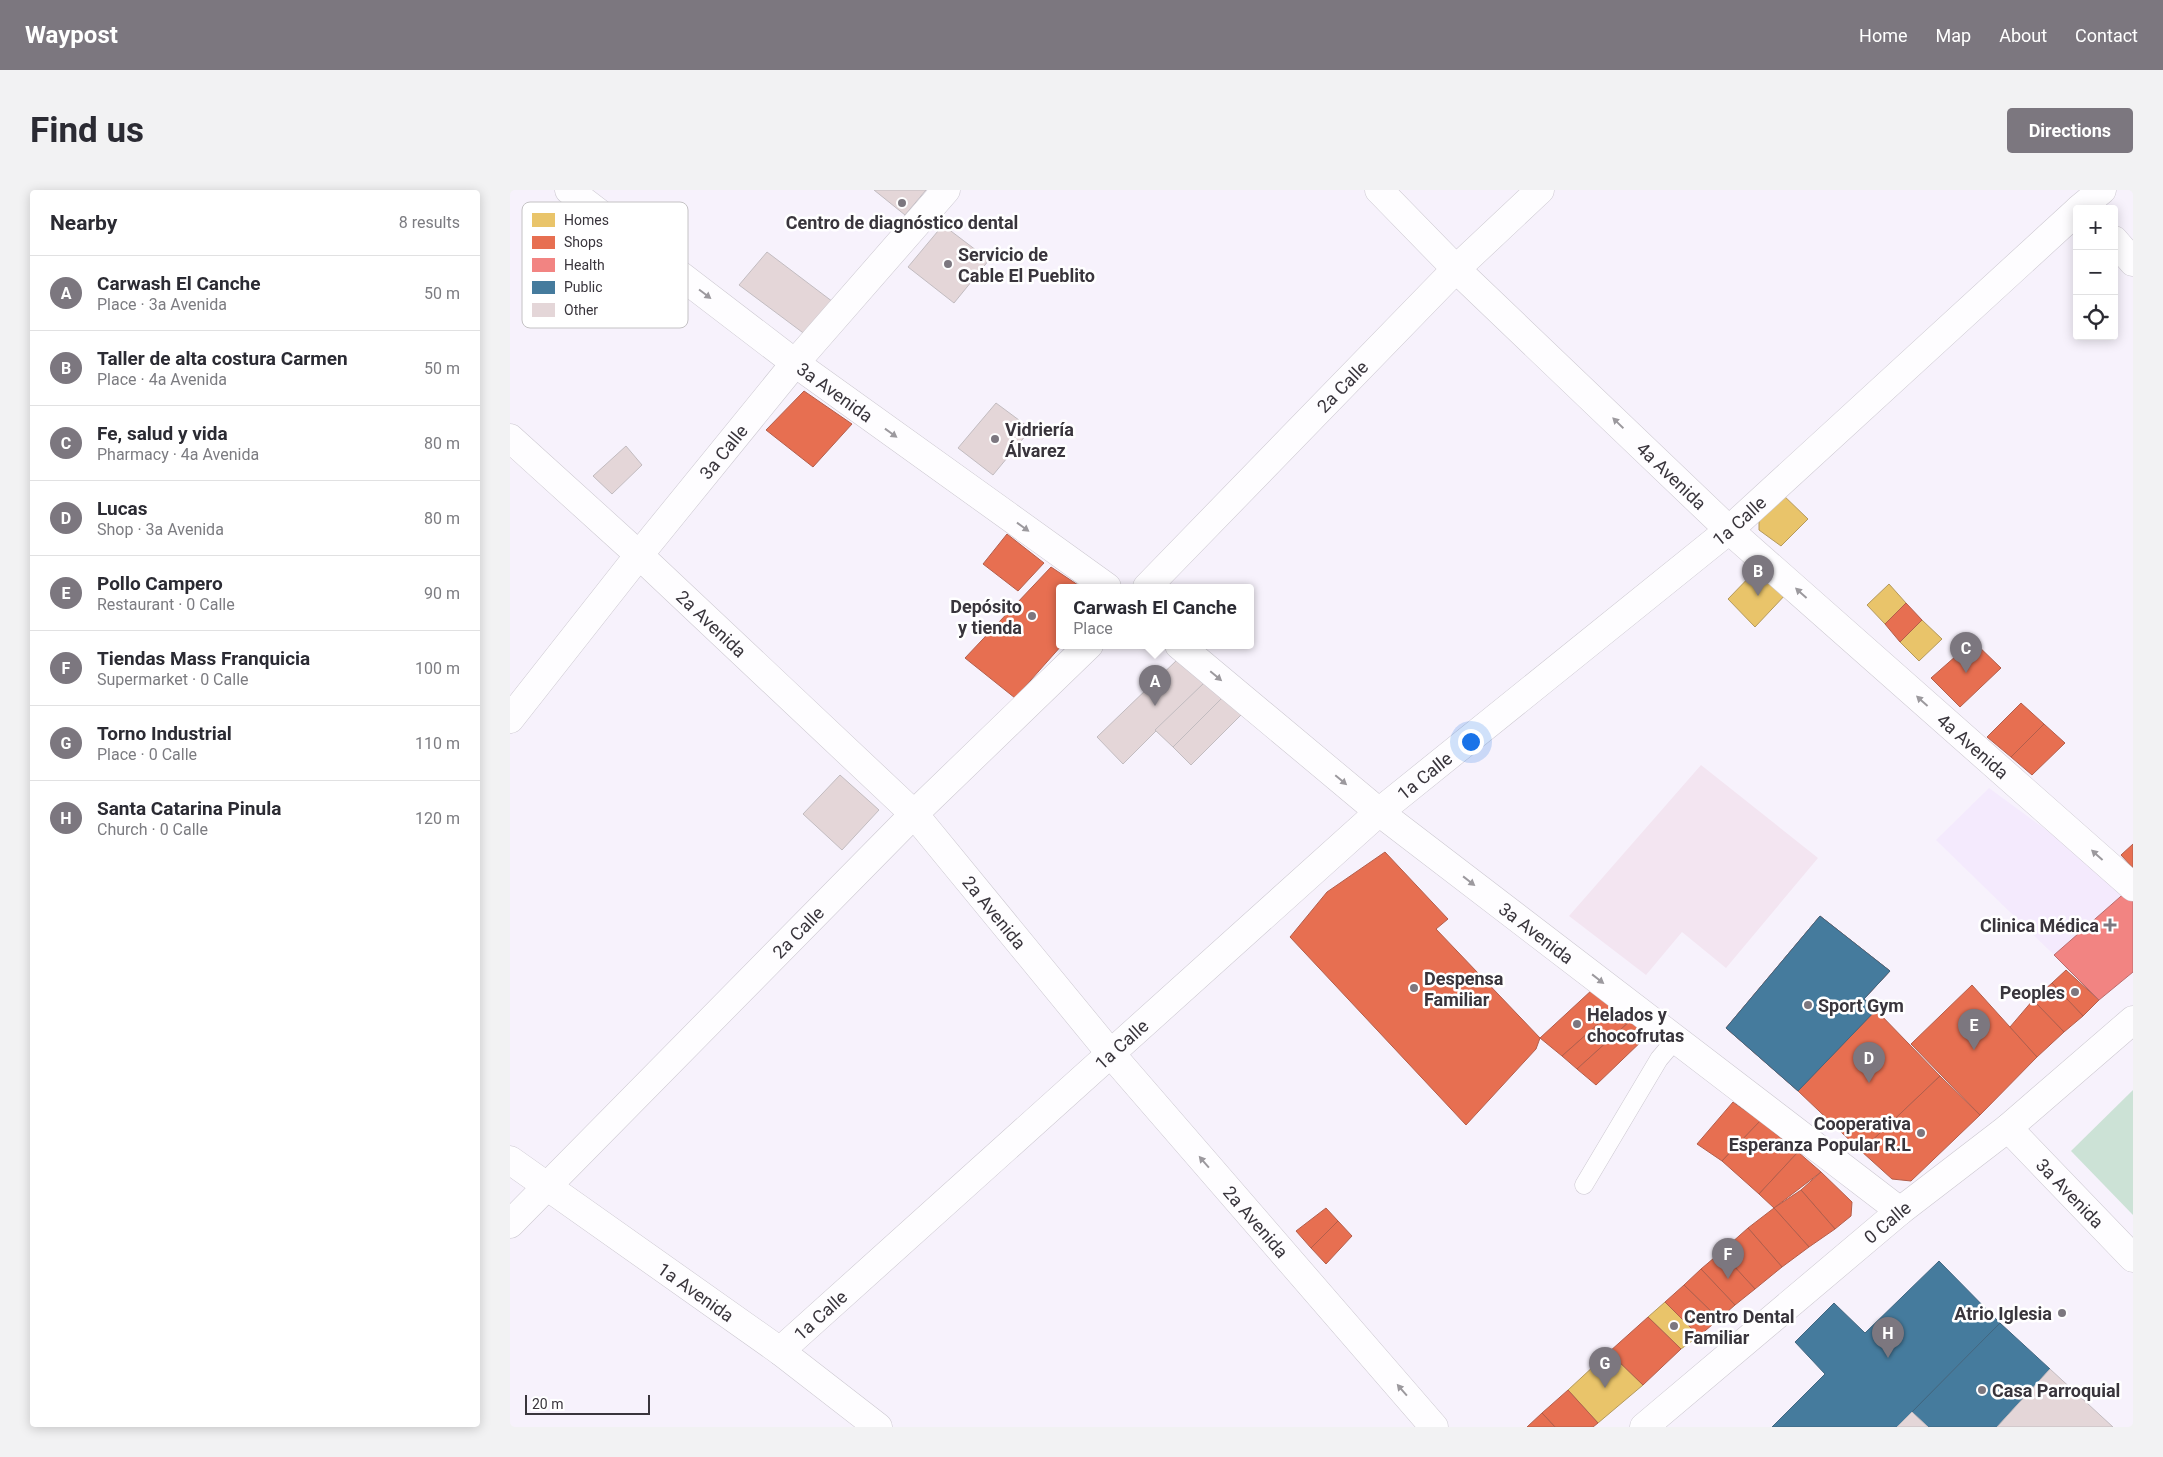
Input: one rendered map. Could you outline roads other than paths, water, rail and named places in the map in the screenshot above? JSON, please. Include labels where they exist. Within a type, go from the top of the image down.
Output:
[{"type":"street","name":"3a Avenida","points":[[569,190],[585,202]]},
{"type":"street","name":"3a Calle","points":[[510,719],[794,363],[946,190]]},
{"type":"street","name":"4a Avenida","points":[[1379,190],[1456,269],[1729,530],[2133,888]]},
{"type":"street","name":"2a Calle","points":[[1150,584],[1456,269],[1540,190]]},
{"type":"street","name":"1a Calle","points":[[780,1351],[1380,812],[1729,530],[2083,202]]},
{"type":"street","points":[[2118,245],[2133,262]]},
{"type":"street","name":"3a Avenida","points":[[688,281],[794,363],[1103,584]]},
{"type":"street","name":"2a Avenida","points":[[510,438],[639,555],[914,814],[1111,1054],[1434,1427]]},
{"type":"street","name":"2a Calle","points":[[510,1224],[545,1185],[914,814],[1085,649]]},
{"type":"street","name":"3a Avenida","points":[[1184,649],[1380,812],[1900,1211]]},
{"type":"street","name":"0 Calle","points":[[1644,1427],[1900,1211],[2008,1128],[2133,1020]]},
{"type":"street","name":"3a Avenida","points":[[2008,1128],[2133,1258]]},
{"type":"street","name":"1a Avenida","points":[[510,1160],[780,1351],[878,1427]]},
{"type":"lane","points":[[1584,1185],[1658,1059],[1676,1039]]},
{"type":"place","name":"Centro de diagnóstico dental","points":[[902,203]]},
{"type":"place","name":"Servicio de Cable El Pueblito","points":[[948,264]]},
{"type":"place","name":"Vidriería Álvarez","points":[[995,439]]},
{"type":"place","name":"Taller de alta costura Carmen","points":[[1758,596]]},
{"type":"place","name":"Depósito y tienda","points":[[1032,616]]},
{"type":"place","name":"Fe, salud y vida","points":[[1966,673]]},
{"type":"place","name":"Carwash El Canche","points":[[1155,706]]},
{"type":"place","name":"Clinica Médica","points":[[2110,925]]},
{"type":"place","name":"Despensa Familiar","points":[[1414,988]]},
{"type":"place","name":"Peoples","points":[[2075,992]]},
{"type":"place","name":"Sport Gym","points":[[1808,1005]]},
{"type":"place","name":"Helados y chocofrutas","points":[[1577,1024]]},
{"type":"place","name":"Pollo Campero","points":[[1974,1050]]},
{"type":"place","name":"Lucas","points":[[1869,1083]]},
{"type":"place","name":"Cooperativa Esperanza Popular R.L","points":[[1921,1133]]},
{"type":"place","name":"Tiendas Mass Franquicia","points":[[1728,1279]]},
{"type":"place","name":"Atrio Iglesia","points":[[2062,1313]]},
{"type":"place","name":"Centro Dental Familiar","points":[[1674,1326]]},
{"type":"place","name":"Santa Catarina Pinula","points":[[1888,1358]]},
{"type":"place","name":"Torno Industrial","points":[[1605,1388]]},
{"type":"place","name":"Casa Parroquial","points":[[1982,1390]]}]
